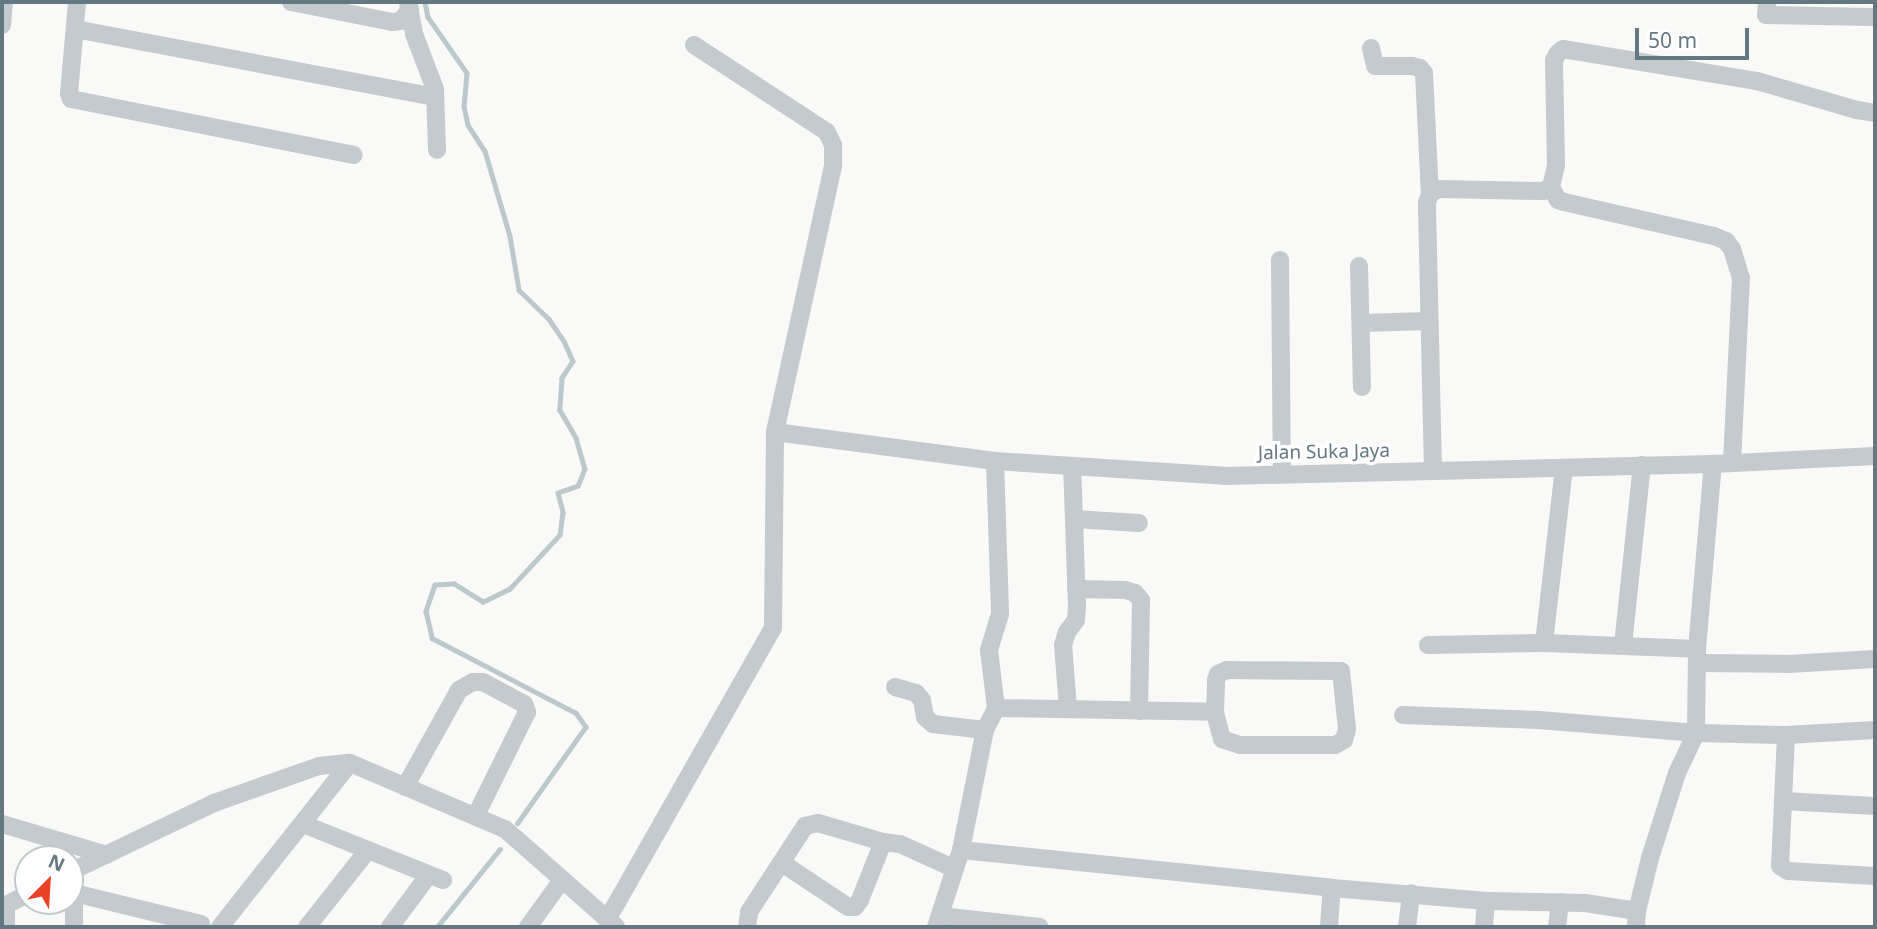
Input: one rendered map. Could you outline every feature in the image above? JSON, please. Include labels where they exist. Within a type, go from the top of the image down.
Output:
[{"type":"street","points":[[2,24],[4,2]]},
{"type":"street","points":[[77,2],[69,94],[71,99],[355,155]]},
{"type":"street","points":[[291,2],[392,22],[401,21],[409,5]]},
{"type":"street","points":[[1767,2],[1766,15],[1835,9],[1875,17]]},
{"type":"street","points":[[409,5],[414,34],[435,97],[437,150]]},
{"type":"street","points":[[75,29],[435,97]]},
{"type":"street","points":[[84,866],[226,799],[319,765],[350,763],[476,815],[512,834],[611,924],[773,628],[775,432],[833,166],[833,145],[827,132],[694,45]]},
{"type":"street","points":[[1371,48],[1375,66],[1412,66],[1420,68],[1424,73],[1430,194],[1427,203],[1433,471]]},
{"type":"street","points":[[1732,463],[1741,278],[1732,249],[1726,241],[1714,236],[1558,200],[1551,187],[1556,165],[1554,60],[1563,49],[1757,81],[1875,113]]},
{"type":"street","points":[[1430,194],[1438,189],[1543,191],[1551,187]]},
{"type":"street","points":[[1280,260],[1282,474]]},
{"type":"street","points":[[1359,266],[1362,387]]},
{"type":"street","points":[[1361,323],[1429,321]]},
{"type":"street","name":"Jalan Suka Jaya","points":[[775,432],[995,461],[1225,475],[1713,464],[1875,456]]},
{"type":"street","points":[[995,461],[1000,614],[989,650],[996,708],[985,730],[961,850],[938,922],[1039,927]]},
{"type":"street","points":[[961,850],[1332,888],[1486,901],[1560,902],[1637,919],[1650,858],[1677,773],[1696,733],[1697,656],[1713,464]]},
{"type":"street","points":[[1623,645],[1642,465]]},
{"type":"street","points":[[1068,708],[1063,645],[1067,632],[1076,620],[1072,466]]},
{"type":"street","points":[[1544,643],[1564,468]]},
{"type":"street","points":[[1074,519],[1139,523]]},
{"type":"street","points":[[1076,589],[1125,590],[1135,593],[1141,600],[1139,711]]},
{"type":"street","points":[[1428,645],[1623,645],[1697,656],[1788,664],[1875,659]]},
{"type":"street","points":[[1227,670],[1341,671],[1347,729],[1344,740],[1335,745],[1240,745],[1222,739],[1215,712],[1216,680],[1218,674],[1227,670]]},
{"type":"street","points":[[405,787],[459,690],[473,682],[483,681],[524,704],[527,712],[476,815]]},
{"type":"street","points":[[895,687],[907,688],[916,694],[922,700],[925,717],[933,724],[985,730]]},
{"type":"street","points":[[996,708],[1215,712]]},
{"type":"street","points":[[1403,715],[1539,720],[1696,733],[1786,735],[1875,730]]},
{"type":"street","points":[[1786,735],[1780,866],[1788,871],[1875,876]]},
{"type":"street","points":[[219,927],[350,763]]},
{"type":"street","points":[[1783,801],[1875,806]]},
{"type":"street","points":[[747,927],[748,912],[810,823],[900,844],[955,869]]},
{"type":"street","points":[[2,824],[107,855]]},
{"type":"street","points":[[303,824],[436,878],[390,927]]},
{"type":"street","points":[[782,863],[842,905],[855,907],[883,842]]},
{"type":"street","points":[[307,927],[368,850]]},
{"type":"street","points":[[528,927],[562,880]]},
{"type":"street","points":[[1329,927],[1332,888]]},
{"type":"street","points":[[1407,927],[1411,894]]},
{"type":"street","points":[[84,895],[201,924]]},
{"type":"street","points":[[1483,927],[1486,901]]},
{"type":"street","points":[[1557,927],[1560,902]]},
{"type":"street","points":[[4,906],[6,927]]},
{"type":"waterway","points":[[425,2],[428,17],[467,73],[464,106],[468,125],[485,151],[510,236],[519,290],[549,319],[564,341],[573,361],[562,378],[560,410],[576,438],[585,469],[578,486],[558,493],[563,512],[560,535],[510,589],[483,602],[454,584],[435,585],[426,611],[432,638],[576,713],[586,727],[518,823]]},
{"type":"waterway","points":[[437,927],[500,849]]}]
